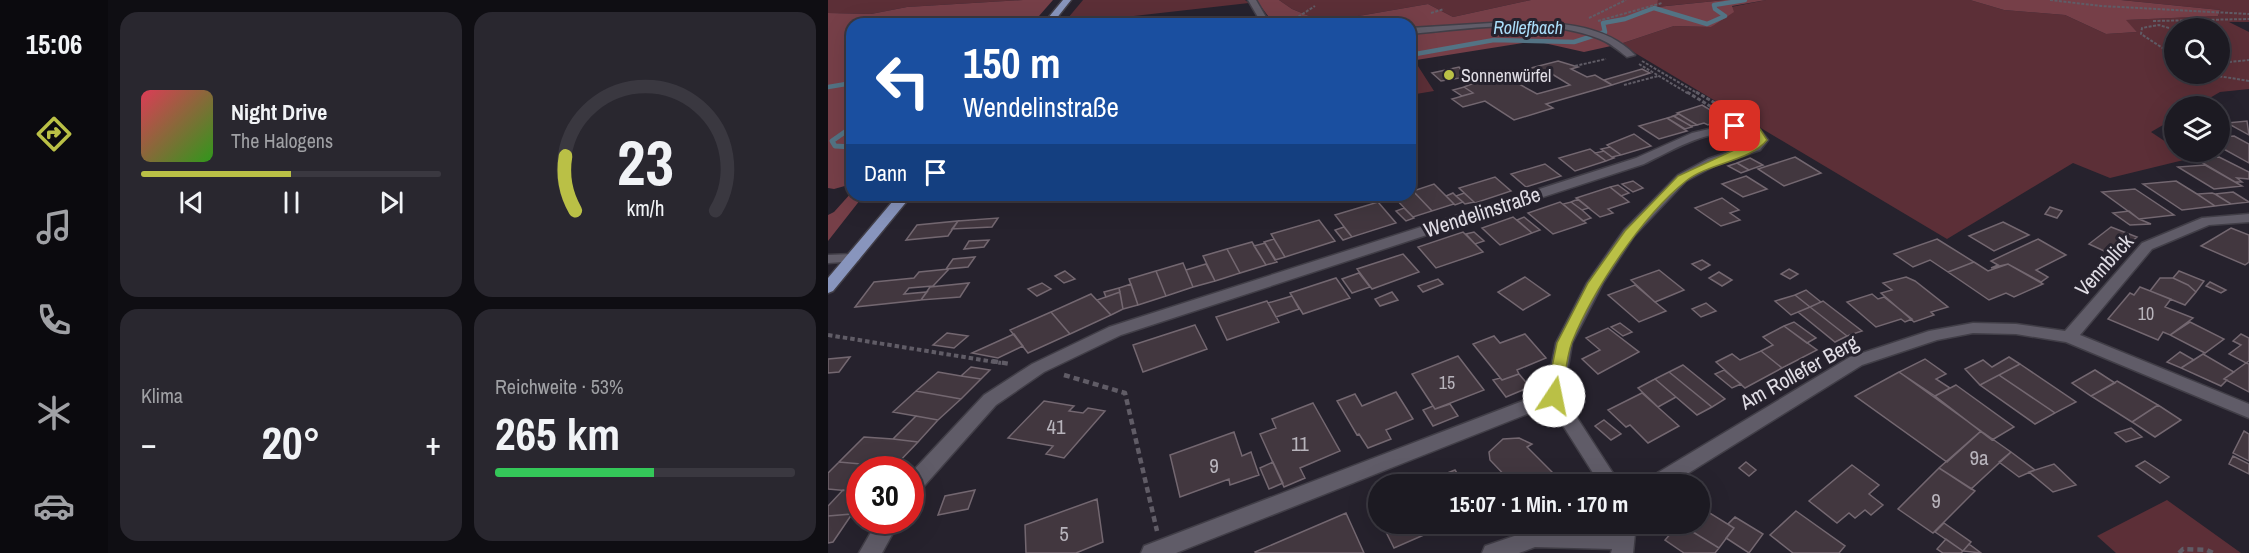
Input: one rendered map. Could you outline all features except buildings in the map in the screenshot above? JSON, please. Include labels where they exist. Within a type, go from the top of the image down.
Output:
[{"type":"main road","points":[[1052,18],[1066,0]]},
{"type":"main road","points":[[828,288],[900,201]]},
{"type":"street","points":[[1252,0],[1260,18]]},
{"type":"street","points":[[1416,31],[1486,26],[1584,30],[1606,38],[1630,55]]},
{"type":"street","points":[[1604,474],[1554,396],[1564,343],[1595,283],[1629,233],[1682,178],[1712,162],[1756,147],[1762,140],[1756,132],[1745,128]]},
{"type":"street","name":"Wendelinstraße","points":[[924,473],[990,400],[1038,368],[1115,331],[1640,161],[1714,129],[1745,128]]},
{"type":"street","name":"Vennblick","points":[[2069,337],[2146,246],[2207,221],[2249,218]]},
{"type":"street","points":[[828,259],[853,258]]},
{"type":"street","name":"Am Rollefer Berg","points":[[1672,474],[1856,361],[1935,335],[1972,328],[2016,329],[2069,337],[2249,411]]},
{"type":"street","points":[[1156,551],[1554,396]]},
{"type":"street","points":[[870,553],[882,534]]},
{"type":"street","points":[[1493,553],[1535,538],[1624,539]]},
{"type":"path","points":[[1584,30],[1599,11],[1626,0]]},
{"type":"path","points":[[2050,0],[2249,14]]},
{"type":"path","points":[[1584,30],[1599,20],[1662,3]]},
{"type":"path","points":[[1296,18],[1315,6]]},
{"type":"path","points":[[2201,11],[2213,18]]},
{"type":"path","points":[[2230,18],[2249,19]]},
{"type":"path","points":[[2164,20],[2153,21],[2164,26]]},
{"type":"path","points":[[2159,25],[2142,28],[2141,34],[2164,49]]},
{"type":"path","points":[[1630,55],[1629,58],[1702,101]]},
{"type":"path","points":[[1630,55],[1725,108],[1741,119],[1745,128]]},
{"type":"path","points":[[1575,66],[1606,59]]},
{"type":"path","points":[[2230,62],[2249,60]]},
{"type":"path","points":[[1463,72],[1468,71],[1480,79]]},
{"type":"path","points":[[1624,85],[1658,75]]},
{"type":"path","points":[[2230,78],[2249,81]]},
{"type":"path","points":[[828,335],[1038,368],[1125,393],[1156,551]]},
{"type":"path","points":[[2179,553],[2183,549],[2195,549],[2213,553]]},
{"type":"shaded area","points":[[828,0],[1023,0],[907,7],[871,14],[828,13]]},
{"type":"shaded area","points":[[1053,0],[1037,18],[846,18],[846,186],[828,188],[828,13],[871,14],[907,7]]},
{"type":"shaded area","points":[[1083,0],[1245,0],[1249,3],[1116,18],[1068,18]]},
{"type":"shaded area","points":[[1256,0],[1279,0],[1292,9],[1314,18],[1270,18]]},
{"type":"shaded area","points":[[1279,0],[1531,0],[1453,17],[1428,4],[1347,18],[1314,18],[1292,9]]},
{"type":"shaded area","points":[[1531,0],[1658,0],[1657,7],[1725,0],[1766,0],[1732,6],[1734,12],[1711,27],[1674,26],[1620,44],[1584,52],[1535,41],[1416,60],[1416,18],[1347,18],[1428,4],[1453,17]]},
{"type":"shaded area","points":[[1658,0],[1725,0],[1656,7]]},
{"type":"shaded area","points":[[1766,0],[1970,0],[2004,10],[2065,15],[2106,34],[2137,32],[2125,20],[2164,18],[2164,84],[2230,84],[2230,22],[2249,32],[2249,89],[2220,92],[2213,96],[2164,96],[2164,124],[2151,132],[2164,141],[2164,162],[2176,162],[2110,178],[2073,163],[1947,239],[1620,44],[1674,26],[1711,27],[1731,7]]},
{"type":"shaded area","points":[[1970,0],[2121,0],[2220,10],[2218,16],[2126,20],[2137,32],[2106,34],[2065,15],[2004,10]]},
{"type":"shaded area","points":[[2121,0],[2249,0],[2249,22],[2230,22],[2230,18],[2172,18],[2218,16],[2220,10]]},
{"type":"shaded area","points":[[1416,63],[1434,91],[1416,94]]},
{"type":"shaded area","points":[[846,199],[846,201],[859,201],[828,241],[828,215],[834,212]]},
{"type":"shaded area","points":[[2167,500],[2241,553],[2116,553],[2097,536]]},
{"type":"waterway","name":"Rollefbach","points":[[1416,54],[1494,40],[1574,42],[1605,32],[1603,23],[1625,19],[1654,8],[1707,24],[1725,16],[1715,9],[1714,5],[1745,0]]},
{"type":"waterway","points":[[828,87],[846,84]]},
{"type":"waterway","points":[[846,131],[832,141],[835,146],[846,147]]},
{"type":"place","name":"Sonnenwürfel","points":[[1449,75]]},
{"type":"route","points":[[1554,396],[1564,343],[1595,283],[1629,233],[1682,178],[1712,162],[1756,147],[1762,140],[1756,132],[1735,126]]}]
